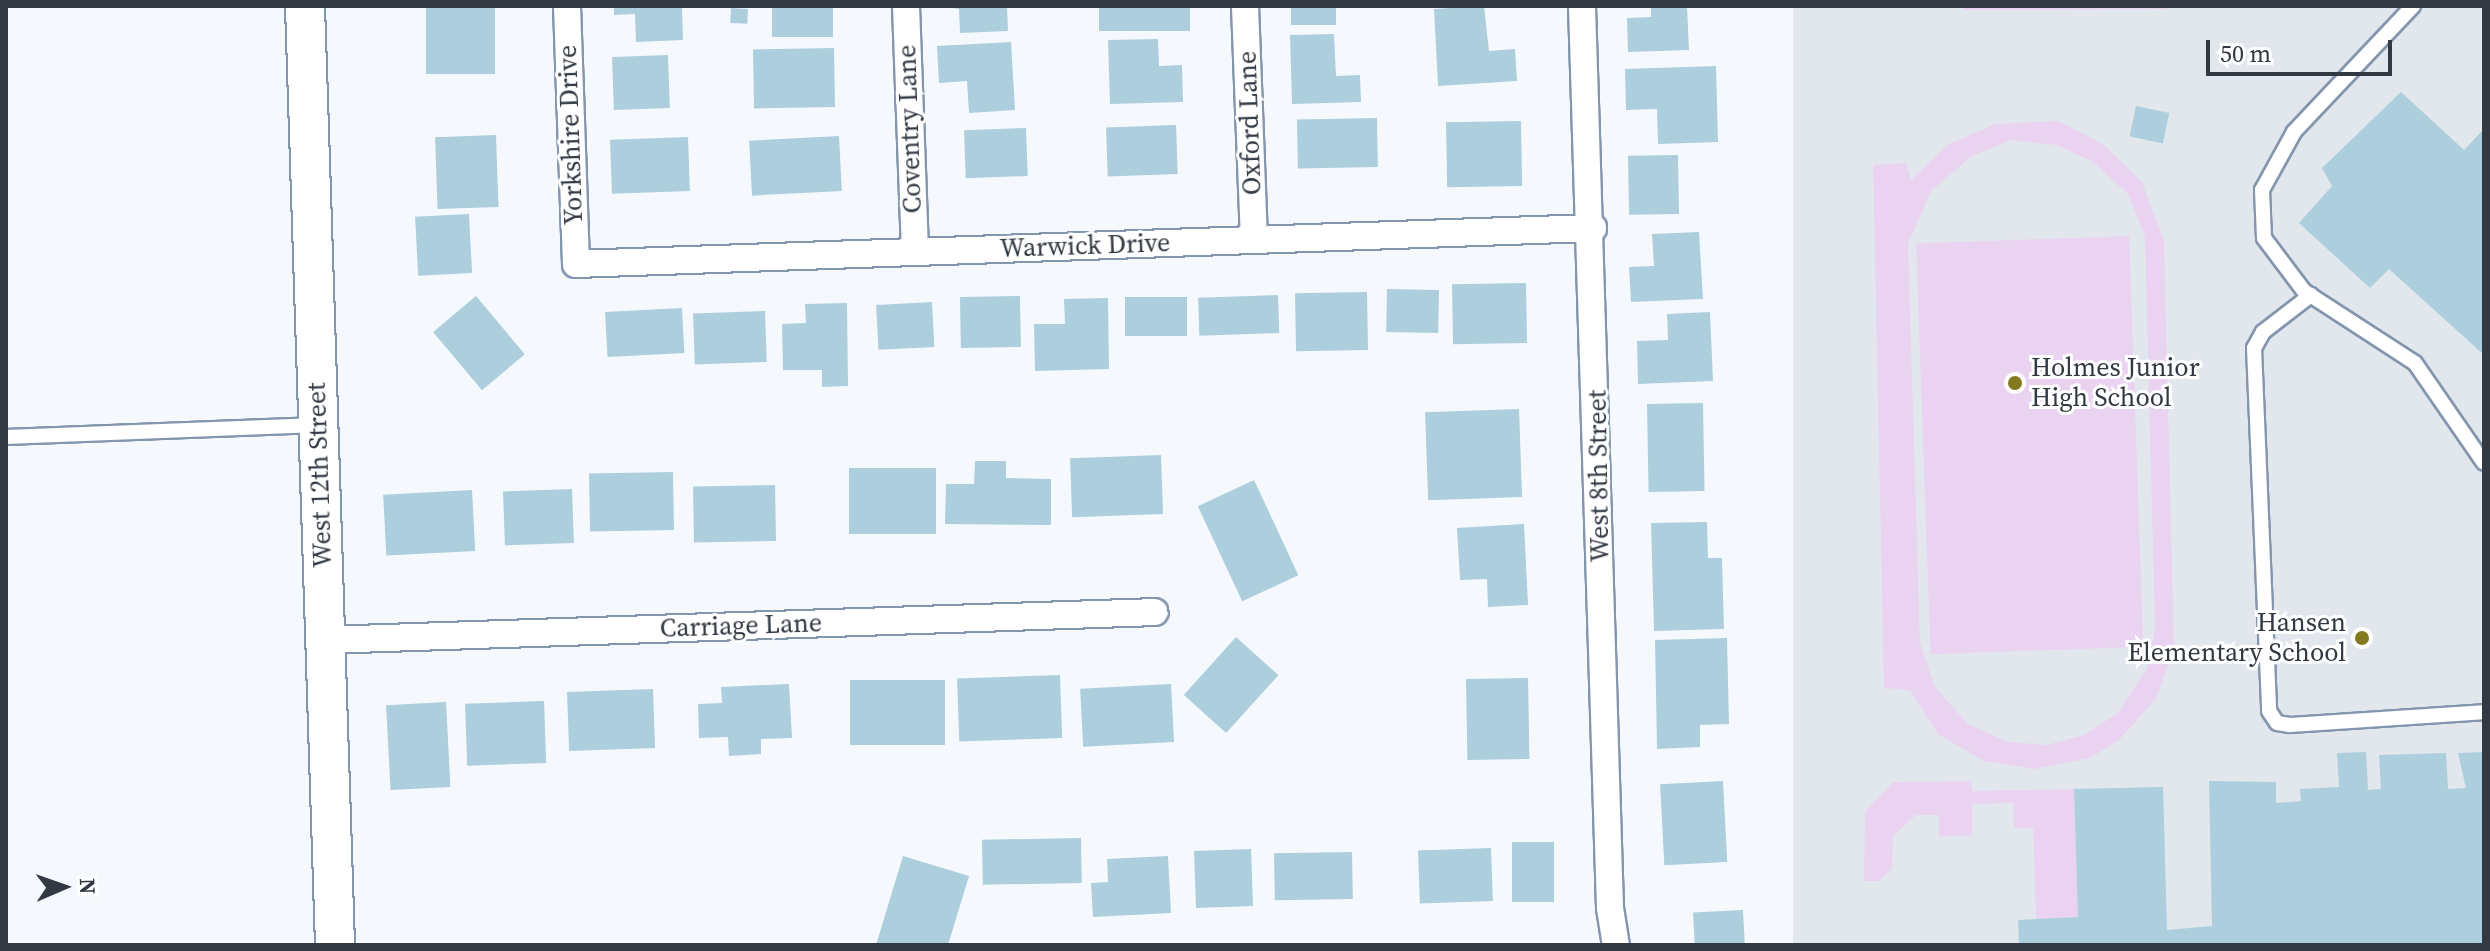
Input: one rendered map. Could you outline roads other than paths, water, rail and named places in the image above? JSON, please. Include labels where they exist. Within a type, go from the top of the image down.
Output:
[{"type":"main road","name":"West 12th Street","points":[[305,6],[335,945]]},
{"type":"street","name":"Yorkshire Drive","points":[[567,6],[576,264]]},
{"type":"street","name":"Coventry Lane","points":[[906,6],[915,252]]},
{"type":"street","name":"Oxford Lane","points":[[1245,6],[1254,240]]},
{"type":"street","name":"West 8th Street","points":[[1582,6],[1593,228],[1610,908],[1616,945]]},
{"type":"street","name":"Warwick Drive","points":[[576,264],[1593,228]]},
{"type":"street","name":"Carriage Lane","points":[[326,640],[1155,612]]},
{"type":"lane","points":[[2413,6],[2294,132],[2262,190],[2264,238],[2280,266],[2311,295],[2415,363],[2484,463]]},
{"type":"lane","points":[[2311,295],[2263,332],[2254,348],[2269,711],[2277,723],[2290,725],[2484,712]]},
{"type":"lane","points":[[6,437],[318,425]]},
{"type":"place","name":"Holmes Junior High School","points":[[2015,383]]},
{"type":"place","name":"Hansen Elementary School","points":[[2362,638]]}]
